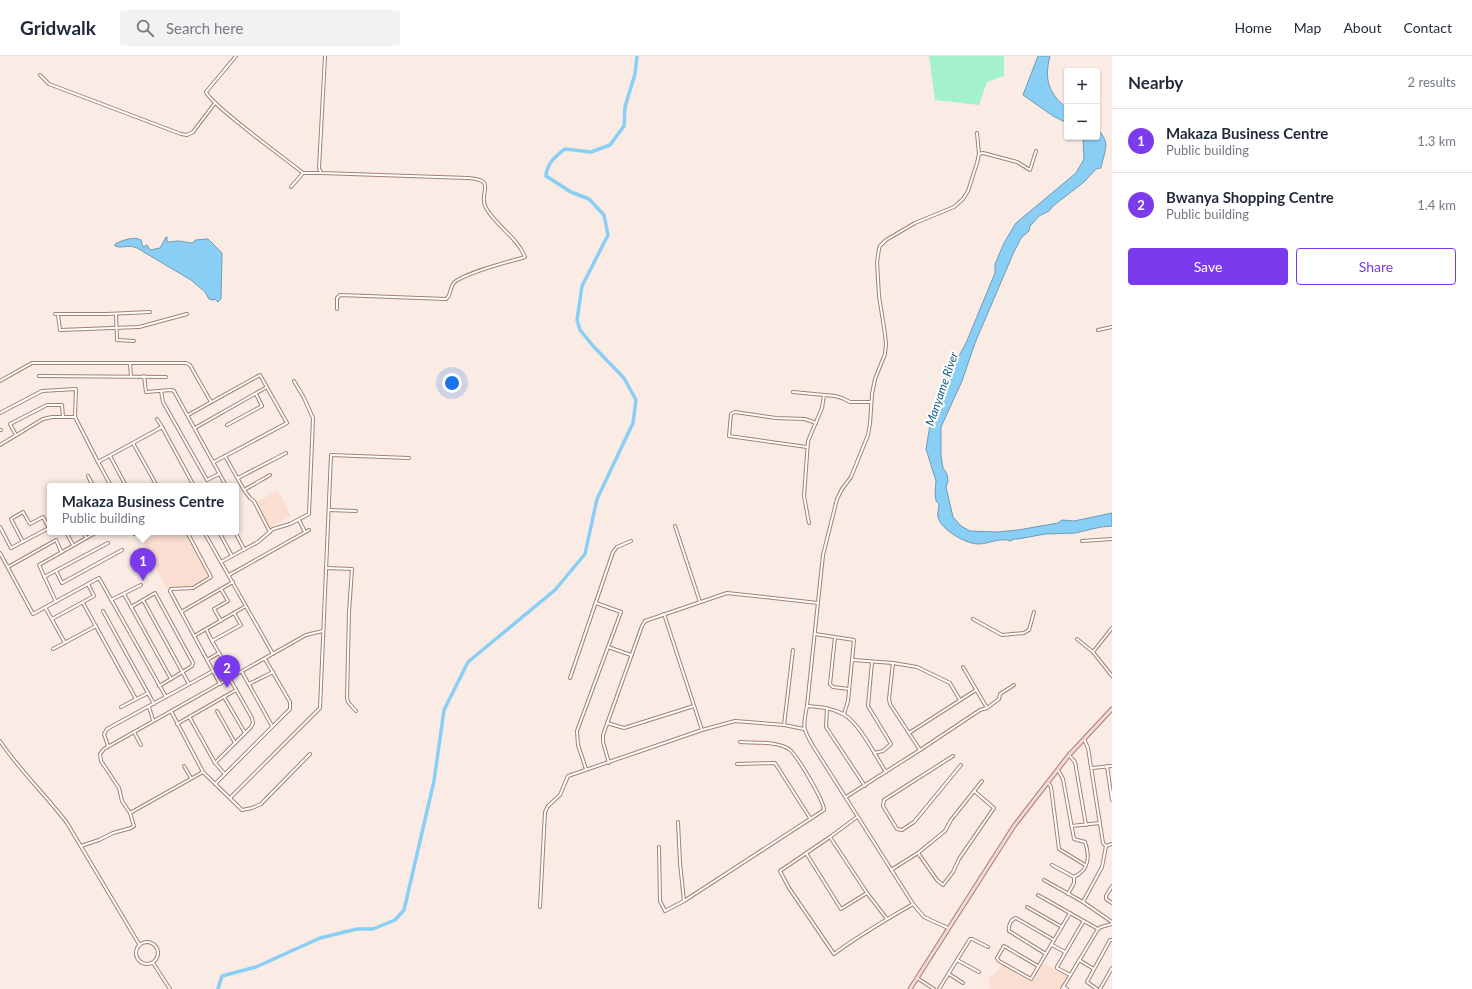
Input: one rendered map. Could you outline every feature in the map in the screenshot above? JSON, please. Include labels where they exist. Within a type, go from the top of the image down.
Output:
[{"type":"main road","points":[[910,989],[1014,826],[1069,755],[1112,709]]},
{"type":"street","points":[[236,56],[206,92],[208,96],[303,173],[434,178],[450,177],[481,180],[486,186],[484,201],[486,208],[497,223],[518,244],[525,257],[458,280],[453,283],[449,296],[446,299],[340,295],[337,298],[337,309]]},
{"type":"street","points":[[322,173],[319,168],[325,56]]},
{"type":"street","points":[[40,75],[54,86],[187,135],[193,132],[215,103]]},
{"type":"street","points":[[948,928],[924,917],[913,904],[857,817],[804,729],[823,555],[837,499],[851,477],[868,435],[875,379],[885,354],[886,344],[877,262],[880,246],[886,240],[915,223],[947,210],[959,203],[968,191],[979,154],[977,133]]},
{"type":"street","points":[[979,154],[983,153],[1017,162],[1030,170],[1036,151]]},
{"type":"street","points":[[291,186],[303,173]]},
{"type":"street","points":[[150,312],[56,315],[60,330],[139,327],[187,314]]},
{"type":"street","points":[[116,314],[117,340],[134,341]]},
{"type":"street","points":[[1098,330],[1112,327]]},
{"type":"street","points":[[0,381],[32,363],[187,363],[190,365],[211,402]]},
{"type":"street","points":[[130,363],[131,376]]},
{"type":"street","points":[[188,415],[260,375],[287,423],[214,462]]},
{"type":"street","points":[[39,376],[166,377]]},
{"type":"street","points":[[144,376],[146,392],[173,390],[224,483]]},
{"type":"street","points":[[221,562],[258,542],[276,528],[290,524],[310,514],[313,418],[294,381]]},
{"type":"street","points":[[195,428],[267,387]]},
{"type":"street","points":[[0,413],[42,391],[76,389],[75,417],[108,483]]},
{"type":"street","points":[[161,391],[163,402],[207,480],[220,474]]},
{"type":"street","points":[[793,392],[842,398],[850,402],[871,402]]},
{"type":"street","points":[[227,425],[262,406],[256,394]]},
{"type":"street","points":[[808,523],[804,496],[808,441],[822,408],[824,395]]},
{"type":"street","points":[[16,434],[10,424],[47,405],[62,405],[63,417]]},
{"type":"street","points":[[808,447],[729,436],[731,414],[735,412],[776,418],[805,419],[816,423]]},
{"type":"street","points":[[0,445],[43,419],[75,417]]},
{"type":"street","points":[[157,419],[192,483]]},
{"type":"street","points":[[98,462],[162,427]]},
{"type":"street","points":[[133,443],[155,483]]},
{"type":"street","points":[[238,478],[286,453]]},
{"type":"street","points":[[230,798],[320,708],[331,455],[409,458]]},
{"type":"street","points":[[110,456],[124,483]]},
{"type":"street","points":[[225,456],[244,490],[254,501],[270,532]]},
{"type":"street","points":[[244,490],[270,475]]},
{"type":"street","points":[[88,476],[92,483]]},
{"type":"street","points":[[329,510],[356,511]]},
{"type":"street","points":[[23,542],[11,519],[23,512],[30,524],[43,517],[47,523]]},
{"type":"street","points":[[299,520],[305,532]]},
{"type":"street","points":[[675,526],[700,602]]},
{"type":"street","points":[[0,527],[12,548],[47,530]]},
{"type":"street","points":[[229,575],[309,530]]},
{"type":"street","points":[[68,535],[73,545]]},
{"type":"street","points":[[56,602],[43,577],[39,565],[92,535]]},
{"type":"street","points":[[189,535],[212,576],[193,588],[170,590],[220,684]]},
{"type":"street","points":[[206,535],[273,654]]},
{"type":"street","points":[[221,535],[232,556]]},
{"type":"street","points":[[237,535],[244,549]]},
{"type":"street","points":[[1082,541],[1112,539]]},
{"type":"street","points":[[8,567],[56,540],[62,551]]},
{"type":"street","points":[[570,678],[614,552],[621,545],[631,541]]},
{"type":"street","points":[[43,577],[108,543]]},
{"type":"street","points":[[56,571],[62,582],[122,550]]},
{"type":"street","points":[[0,553],[33,614],[99,578],[166,698]]},
{"type":"street","points":[[326,568],[352,569],[349,612],[347,698],[348,702],[356,711]]},
{"type":"street","points":[[181,612],[233,582]]},
{"type":"street","points":[[52,619],[94,596],[88,584]]},
{"type":"street","points":[[112,600],[141,585]]},
{"type":"street","points":[[221,589],[228,601],[214,609],[221,621]]},
{"type":"street","points":[[131,607],[155,593],[193,662],[192,666],[159,686]]},
{"type":"street","points":[[609,763],[603,740],[607,723],[631,655],[645,621],[727,593],[818,603]]},
{"type":"street","points":[[124,594],[171,679]]},
{"type":"street","points":[[143,600],[189,684]]},
{"type":"street","points":[[83,602],[136,699]]},
{"type":"street","points":[[586,769],[578,745],[577,730],[621,612],[596,603]]},
{"type":"street","points":[[194,636],[246,606]]},
{"type":"street","points":[[45,607],[65,643]]},
{"type":"street","points":[[103,611],[154,704]]},
{"type":"street","points":[[973,619],[999,634],[1023,633],[1029,630],[1034,612]]},
{"type":"street","points":[[212,641],[241,625],[234,613]]},
{"type":"street","points":[[664,614],[702,730]]},
{"type":"street","points":[[53,649],[96,626]]},
{"type":"street","points":[[1093,652],[1112,628]]},
{"type":"street","points":[[206,629],[226,665]]},
{"type":"street","points":[[81,846],[134,826],[130,813],[122,801],[119,788],[100,758],[102,751],[153,720],[230,679],[306,635],[323,631]]},
{"type":"street","points":[[815,634],[854,640],[853,660],[844,714]]},
{"type":"street","points":[[835,637],[830,684],[832,687],[849,689]]},
{"type":"street","points":[[1077,639],[1093,652],[1112,676]]},
{"type":"street","points":[[608,647],[631,655]]},
{"type":"street","points":[[784,725],[793,650]]},
{"type":"street","points":[[207,660],[219,653]]},
{"type":"street","points":[[216,784],[272,726],[288,712],[291,706],[265,658]]},
{"type":"street","points":[[853,660],[893,663],[917,667],[950,683],[960,700]]},
{"type":"street","points":[[872,662],[868,706],[891,743],[885,750],[874,753]]},
{"type":"street","points":[[893,663],[889,701],[920,750]]},
{"type":"street","points":[[962,667],[987,708]]},
{"type":"street","points":[[108,746],[104,734],[106,730],[213,671]]},
{"type":"street","points":[[242,672],[272,726]]},
{"type":"street","points":[[249,684],[273,672]]},
{"type":"street","points":[[215,763],[252,726],[253,721],[230,679]]},
{"type":"street","points":[[846,797],[980,710],[987,708],[999,699],[1000,694],[1014,685]]},
{"type":"street","points":[[177,724],[190,718],[236,690]]},
{"type":"street","points":[[909,733],[976,690]]},
{"type":"street","points":[[121,707],[148,693]]},
{"type":"street","points":[[224,697],[245,733]]},
{"type":"street","points":[[607,723],[621,728],[627,727],[694,706]]},
{"type":"street","points":[[807,706],[827,708],[844,714],[855,724],[886,772]]},
{"type":"street","points":[[149,707],[153,720]]},
{"type":"street","points":[[827,708],[826,727],[865,786]]},
{"type":"street","points":[[171,711],[203,772],[242,810],[258,806],[310,754]]},
{"type":"street","points":[[217,712],[235,743]]},
{"type":"street","points":[[190,718],[215,763],[225,774]]},
{"type":"street","points":[[540,906],[545,812],[548,806],[560,795],[568,776],[702,730],[735,721],[784,725],[804,729]]},
{"type":"street","points":[[134,732],[141,745]]},
{"type":"street","points":[[1083,902],[1102,867],[1106,846],[1103,843],[1092,768],[1088,748],[1084,739]]},
{"type":"street","points":[[0,742],[9,755],[67,823],[140,944]]},
{"type":"street","points":[[659,847],[660,901],[665,912],[823,811],[824,806],[819,794],[796,757],[789,749],[777,745],[740,742]]},
{"type":"street","points":[[1069,755],[1075,762],[1086,825]]},
{"type":"street","points":[[954,756],[884,800],[883,806],[897,829],[902,830],[914,822],[961,765]]},
{"type":"street","points":[[737,764],[775,763],[810,818]]},
{"type":"street","points":[[184,766],[191,778]]},
{"type":"street","points":[[1107,766],[1112,800]]},
{"type":"street","points":[[1092,768],[1112,766]]},
{"type":"street","points":[[1058,769],[1063,779],[1074,839],[1085,842],[1088,857],[1079,875],[1074,877]]},
{"type":"street","points":[[130,813],[203,772]]},
{"type":"street","points":[[891,870],[918,853],[945,831],[982,781]]},
{"type":"street","points":[[1048,781],[1051,787],[1059,849],[1085,865]]},
{"type":"street","points":[[918,853],[937,880],[943,885],[994,808],[974,791]]},
{"type":"street","points":[[857,817],[780,871],[804,910],[834,954],[854,939],[913,904]]},
{"type":"street","points":[[678,822],[684,901]]},
{"type":"street","points":[[1072,826],[1100,822]]},
{"type":"street","points":[[830,837],[867,893],[888,920]]},
{"type":"street","points":[[1106,846],[1112,844]]},
{"type":"street","points":[[806,854],[841,909],[867,893]]},
{"type":"street","points":[[1052,865],[1074,877]]},
{"type":"street","points":[[1068,894],[1074,883],[1074,877]]},
{"type":"street","points":[[1044,880],[1083,902],[1112,923]]},
{"type":"street","points":[[1112,886],[1106,896],[1106,899],[1112,903]]},
{"type":"street","points":[[1038,895],[1098,929]]},
{"type":"street","points":[[1027,907],[1062,927]]},
{"type":"street","points":[[1038,966],[1004,946],[997,958],[1030,979],[1032,978],[1070,913]]},
{"type":"street","points":[[1046,954],[1008,931],[1010,923],[1016,918],[1054,940]]},
{"type":"street","points":[[1070,975],[1057,968],[1084,922]]},
{"type":"street","points":[[1067,989],[1063,988],[1098,929],[1101,926],[1112,923]]},
{"type":"street","points":[[939,989],[970,939],[988,947]]},
{"type":"street","points":[[1112,940],[1110,940],[1087,982],[1098,989],[1112,968]]},
{"type":"street","points":[[144,941],[154,943],[158,948],[159,953],[157,959],[153,963],[143,964],[136,956],[136,951],[140,944],[144,941]]},
{"type":"street","points":[[1052,945],[1065,952]]},
{"type":"street","points":[[957,960],[979,972]]},
{"type":"street","points":[[1080,960],[1094,969]]},
{"type":"street","points":[[153,963],[170,989]]},
{"type":"street","points":[[949,974],[963,983]]},
{"type":"street","points":[[917,978],[930,988],[934,989]]},
{"type":"shaded area","points":[[278,490],[291,516],[267,529],[254,504]]},
{"type":"shaded area","points":[[139,535],[187,535],[210,577],[192,588],[167,589]]},
{"type":"shaded area","points":[[1043,963],[1068,977],[1060,989],[990,989],[988,979],[997,972],[1002,965],[1029,981],[1032,981]]},
{"type":"green space","points":[[929,56],[1004,56],[1004,76],[987,82],[979,105],[935,100]]},
{"type":"water","points":[[1038,56],[1050,56],[1047,72],[1049,85],[1055,97],[1064,105],[1064,122],[1053,116],[1023,95]]},
{"type":"water","points":[[1100,132],[1106,143],[1101,168],[1096,169],[1084,182],[1053,206],[1049,211],[1039,216],[1030,226],[1029,231],[1021,238],[1013,254],[975,343],[962,381],[941,427],[941,456],[943,468],[947,474],[948,481],[946,487],[953,517],[961,526],[970,531],[997,532],[1018,530],[1058,523],[1062,520],[1074,521],[1112,513],[1112,526],[1075,533],[1045,534],[1014,539],[1011,541],[998,540],[982,544],[973,543],[961,539],[948,531],[940,522],[938,517],[939,504],[936,501],[936,481],[926,449],[931,419],[945,381],[966,343],[995,273],[995,264],[1004,243],[1016,223],[1076,173],[1084,159],[1083,140],[1100,140]]},
{"type":"water","points":[[166,237],[167,242],[178,241],[193,243],[195,240],[208,239],[222,253],[221,299],[218,302],[215,299],[209,299],[205,292],[191,280],[137,248],[131,246],[115,246],[115,244],[121,241],[135,238],[141,240],[143,247],[147,245],[150,250],[160,248]]},
{"type":"waterway","points":[[218,989],[222,976],[256,967],[320,938],[357,929],[373,929],[395,920],[404,910],[434,781],[444,710],[468,662],[555,590],[585,554],[597,499],[633,423],[636,400],[624,378],[580,330],[577,320],[582,286],[608,235],[604,215],[589,199],[571,192],[546,176],[550,164],[565,149],[591,152],[610,145],[624,126],[625,107],[635,74],[637,56]]},
{"type":"place","name":"Makaza Business Centre","points":[[143,581]]},
{"type":"place","name":"Bwanya Shopping Centre","points":[[227,688]]},
{"type":"water label","name":"Manyame River","points":[[942,389]]}]
